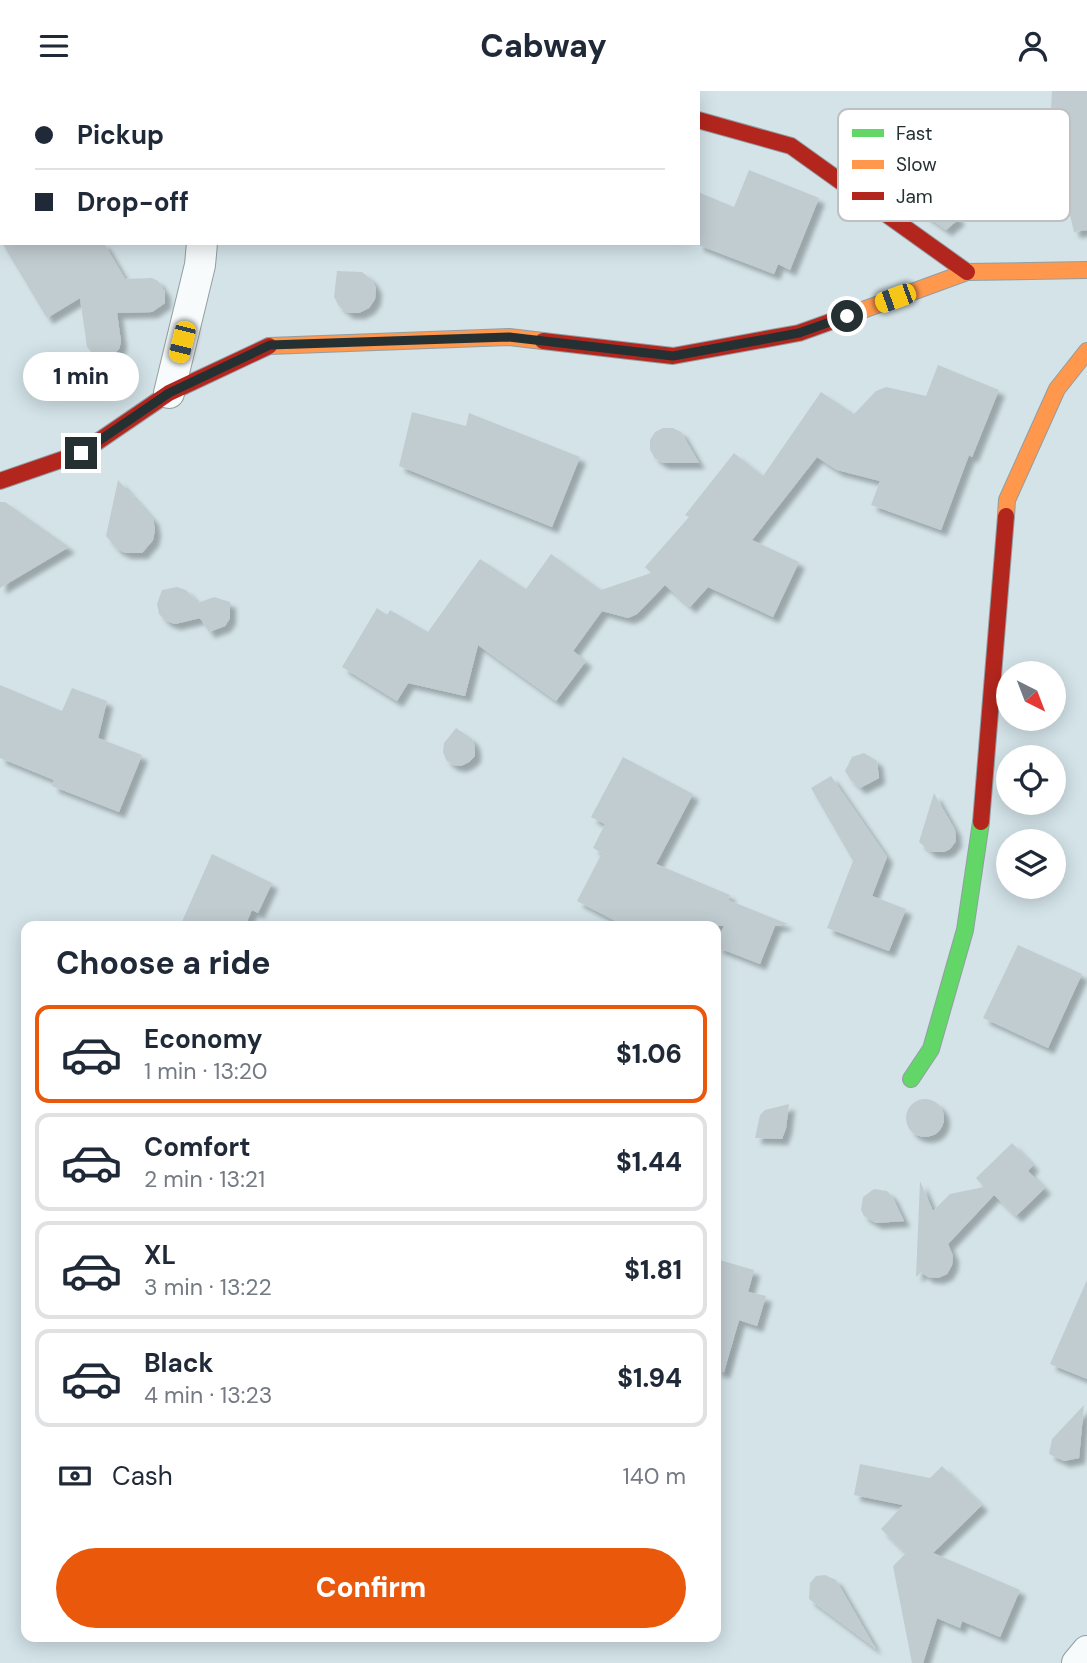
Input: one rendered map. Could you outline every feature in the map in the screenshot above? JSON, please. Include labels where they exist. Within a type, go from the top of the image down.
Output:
[{"type":"street","points":[[700,121],[791,146],[838,180]]},
{"type":"street","points":[[896,221],[967,272]]},
{"type":"street","points":[[169,393],[201,265],[202,245]]},
{"type":"street","points":[[0,481],[81,453],[169,393],[270,345],[509,337],[673,356],[799,333],[967,272],[1087,269]]},
{"type":"street","points":[[911,1079],[931,1049],[965,930],[983,810],[1007,500],[1057,389],[1087,351]]},
{"type":"street","points":[[1077,1663],[1087,1651]]},
{"type":"building","points":[[1052,91],[1087,91],[1087,230],[1074,232],[1070,215],[1070,109],[1051,109]]},
{"type":"building","points":[[749,170],[819,198],[790,270],[778,264],[774,274],[698,245],[700,193],[734,207]]},
{"type":"building","points":[[933,221],[957,221],[946,230]]},
{"type":"building","points":[[3,245],[105,245],[125,279],[152,278],[158,281],[165,292],[165,303],[152,312],[117,313],[121,342],[119,349],[109,358],[96,357],[87,347],[80,298],[47,318]]},
{"type":"building","points":[[337,271],[362,272],[371,279],[376,288],[375,299],[369,308],[359,313],[348,313],[339,306],[334,297]]},
{"type":"building","points":[[938,365],[999,390],[972,457],[969,455],[941,530],[871,505],[880,481],[837,470],[817,457],[752,540],[799,562],[773,617],[708,587],[690,607],[665,585],[637,614],[628,618],[602,611],[573,651],[586,661],[556,701],[478,645],[465,696],[408,683],[397,701],[342,667],[377,608],[387,615],[390,610],[428,632],[480,559],[526,589],[551,554],[601,590],[651,573],[645,567],[689,517],[685,515],[734,453],[763,476],[821,392],[854,414],[876,391],[886,387],[926,396]]},
{"type":"building","points":[[412,412],[466,426],[469,413],[580,457],[552,527],[399,466]]},
{"type":"building","points":[[663,428],[673,428],[681,432],[699,463],[663,463],[655,458],[650,450],[650,440],[655,432]]},
{"type":"building","points":[[118,480],[153,519],[153,540],[142,553],[126,553],[117,549],[106,536]]},
{"type":"building","points":[[0,502],[5,502],[69,547],[0,588]]},
{"type":"building","points":[[177,587],[186,590],[198,603],[214,597],[230,602],[230,618],[225,626],[209,632],[200,618],[175,624],[166,621],[159,614],[157,604],[162,590]]},
{"type":"building","points":[[0,685],[62,711],[72,688],[107,701],[98,738],[142,755],[119,812],[52,786],[54,780],[0,758]]},
{"type":"building","points":[[456,728],[472,739],[475,747],[475,756],[461,766],[446,760],[443,752],[444,743]]},
{"type":"building","points":[[864,753],[877,761],[879,778],[860,788],[845,771],[852,757]]},
{"type":"building","points":[[623,757],[693,794],[656,864],[730,895],[728,900],[788,924],[775,926],[760,964],[721,949],[724,926],[721,926],[721,921],[615,921],[577,901],[602,853],[593,848],[605,824],[591,817]]},
{"type":"building","points":[[831,776],[887,857],[872,896],[906,909],[889,951],[827,928],[853,861],[811,788]]},
{"type":"building","points":[[934,793],[955,830],[956,841],[944,852],[931,852],[919,842]]},
{"type":"building","points":[[212,854],[272,883],[258,913],[252,910],[247,921],[182,921]]},
{"type":"building","points":[[1018,945],[1082,974],[1048,1048],[983,1018]]},
{"type":"building","points":[[925,1099],[938,1105],[944,1118],[938,1131],[925,1137],[912,1131],[906,1118],[912,1105]]},
{"type":"building","points":[[789,1104],[782,1139],[755,1138],[760,1115],[765,1110]]},
{"type":"building","points":[[1012,1143],[1033,1165],[1028,1171],[1045,1188],[1016,1216],[994,1195],[948,1244],[953,1256],[947,1274],[938,1278],[928,1277],[921,1272],[916,1277],[920,1181],[933,1211],[950,1194],[984,1187],[976,1178]]},
{"type":"building","points":[[874,1189],[887,1191],[892,1196],[904,1221],[876,1223],[864,1216],[861,1210],[863,1197]]},
{"type":"building","points":[[721,1260],[754,1270],[748,1292],[766,1296],[757,1326],[739,1320],[724,1372],[721,1372]]},
{"type":"building","points":[[1087,1280],[1087,1379],[1050,1364]]},
{"type":"building","points":[[1084,1405],[1079,1458],[1064,1461],[1049,1454],[1052,1439]]},
{"type":"building","points":[[860,1464],[930,1478],[942,1466],[982,1505],[933,1553],[1020,1590],[1000,1637],[962,1621],[960,1628],[937,1618],[923,1663],[912,1663],[893,1566],[906,1553],[881,1529],[903,1505],[854,1495]]},
{"type":"building","points":[[825,1575],[836,1580],[876,1649],[809,1599],[810,1583],[816,1576]]},
{"type":"traffic: fast","points":[[911,1079],[931,1049],[965,930],[981,822]]},
{"type":"traffic: slow","points":[[841,318],[967,272],[1087,270]]},
{"type":"traffic: slow","points":[[269,346],[509,337],[543,341]]},
{"type":"traffic: slow","points":[[1006,516],[1007,500],[1057,389],[1087,351]]},
{"type":"traffic: jam","points":[[700,121],[791,146],[838,180]]},
{"type":"traffic: jam","points":[[896,221],[967,272]]},
{"type":"traffic: jam","points":[[543,341],[673,356],[799,333],[841,318]]},
{"type":"traffic: jam","points":[[0,481],[81,453],[169,393],[269,346]]},
{"type":"traffic: jam","points":[[981,822],[1006,516]]},
{"type":"route","points":[[81,453],[169,393],[270,345],[509,337],[673,356],[799,333],[847,316]]}]
